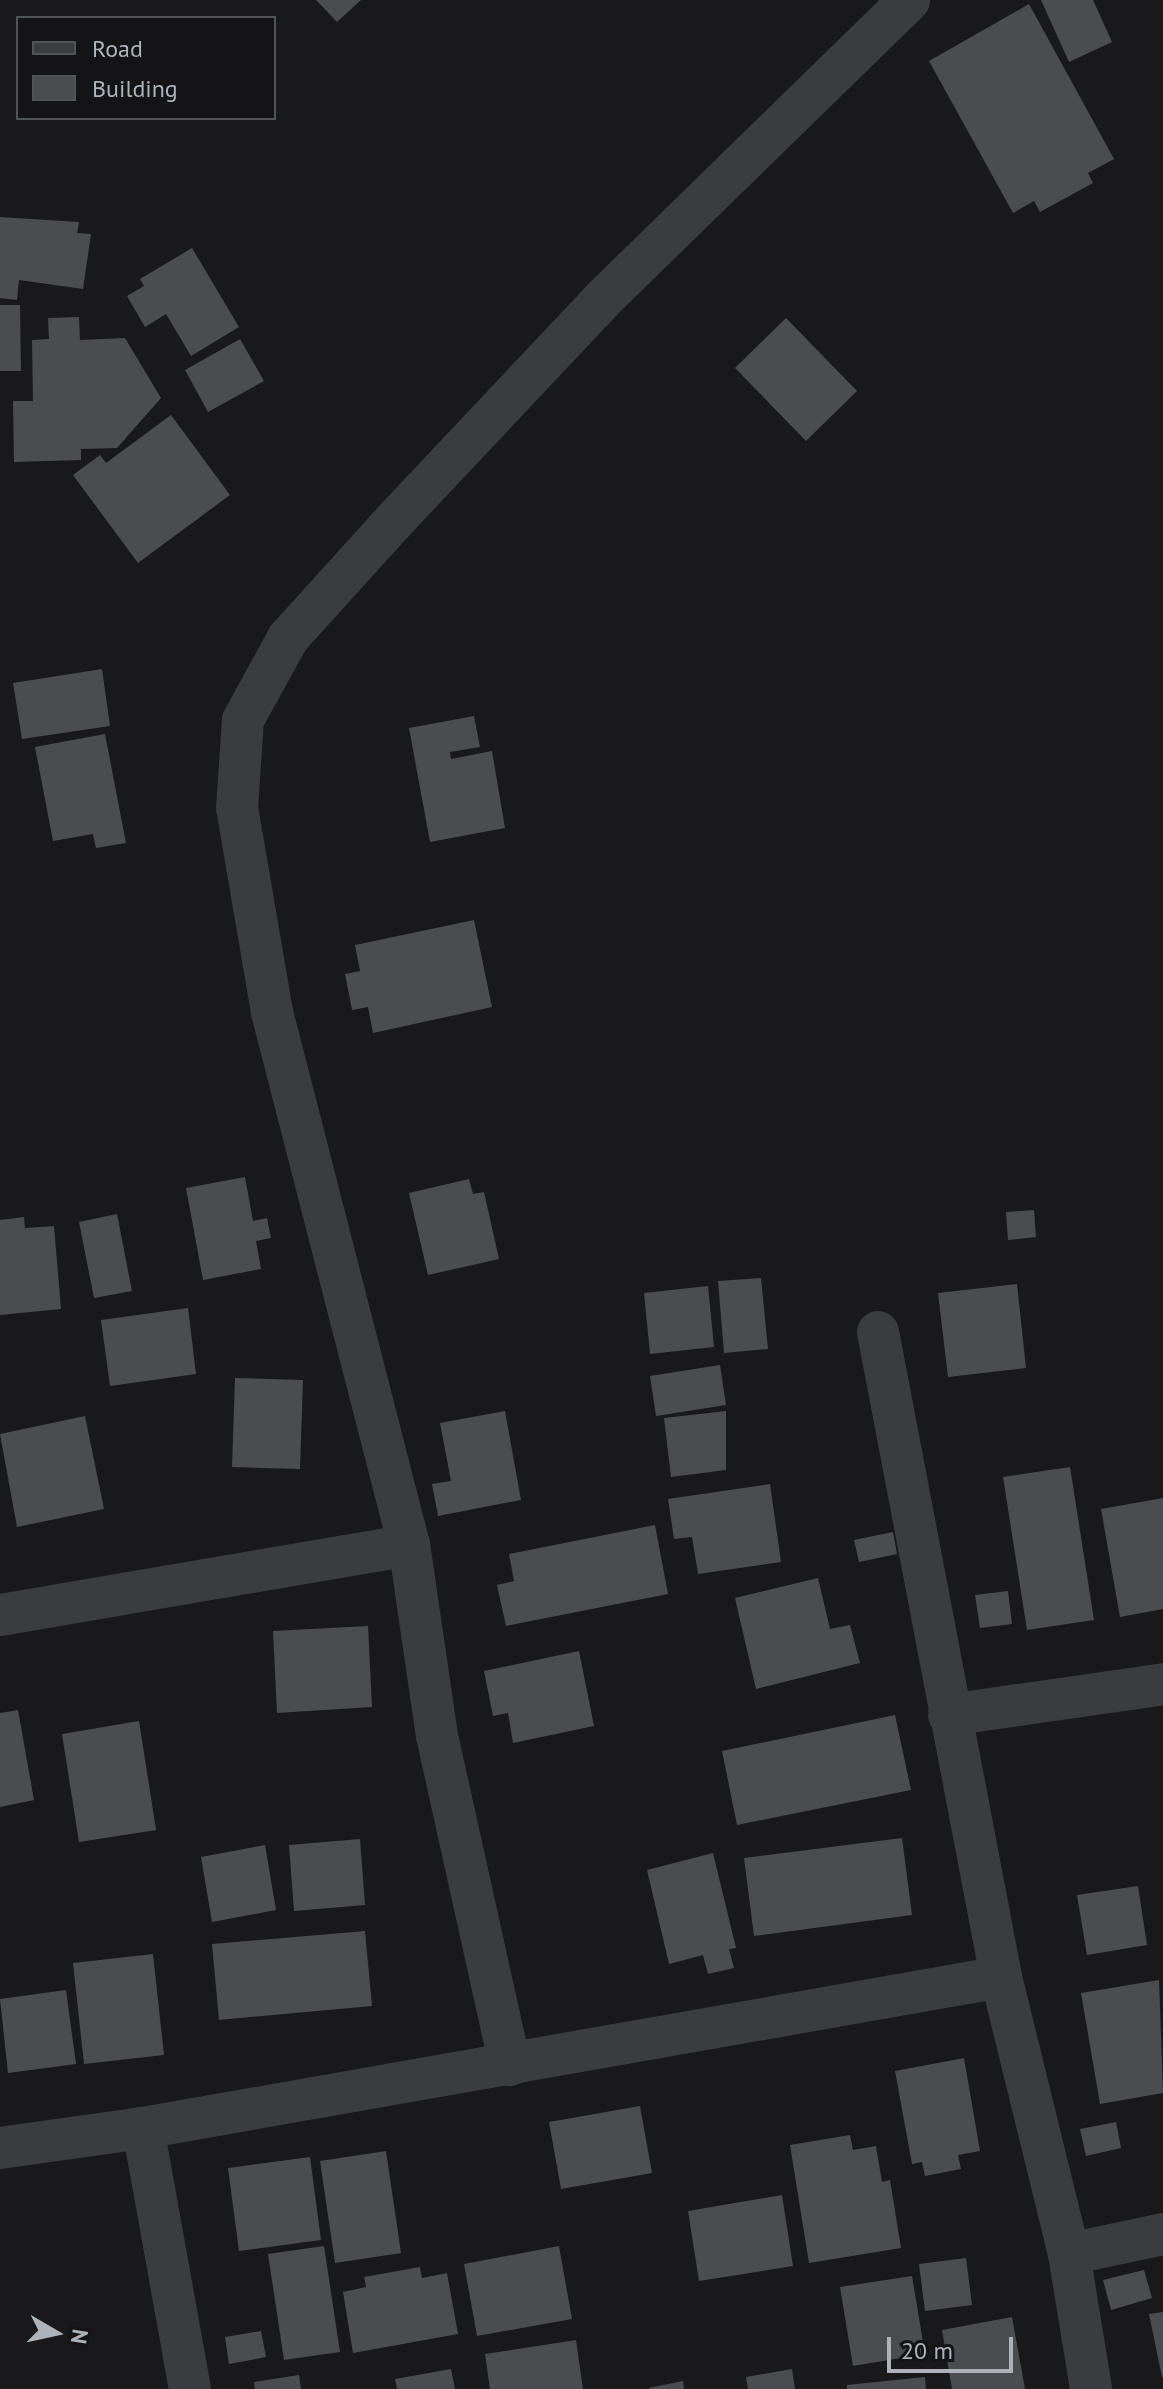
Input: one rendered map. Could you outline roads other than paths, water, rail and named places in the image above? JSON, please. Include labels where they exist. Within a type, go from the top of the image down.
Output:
[{"type":"street","points":[[510,2065],[437,1736],[409,1545],[272,1012],[237,808],[243,720],[288,638],[393,522],[602,300],[909,0]]},
{"type":"street","points":[[878,1332],[1001,1977],[1069,2254],[1091,2389]]},
{"type":"street","points":[[0,1615],[409,1545]]},
{"type":"street","points":[[949,1715],[1163,1684]]},
{"type":"street","points":[[0,2148],[143,2128],[1001,1977]]},
{"type":"street","points":[[143,2128],[190,2389]]},
{"type":"street","points":[[1069,2254],[1163,2234]]}]
